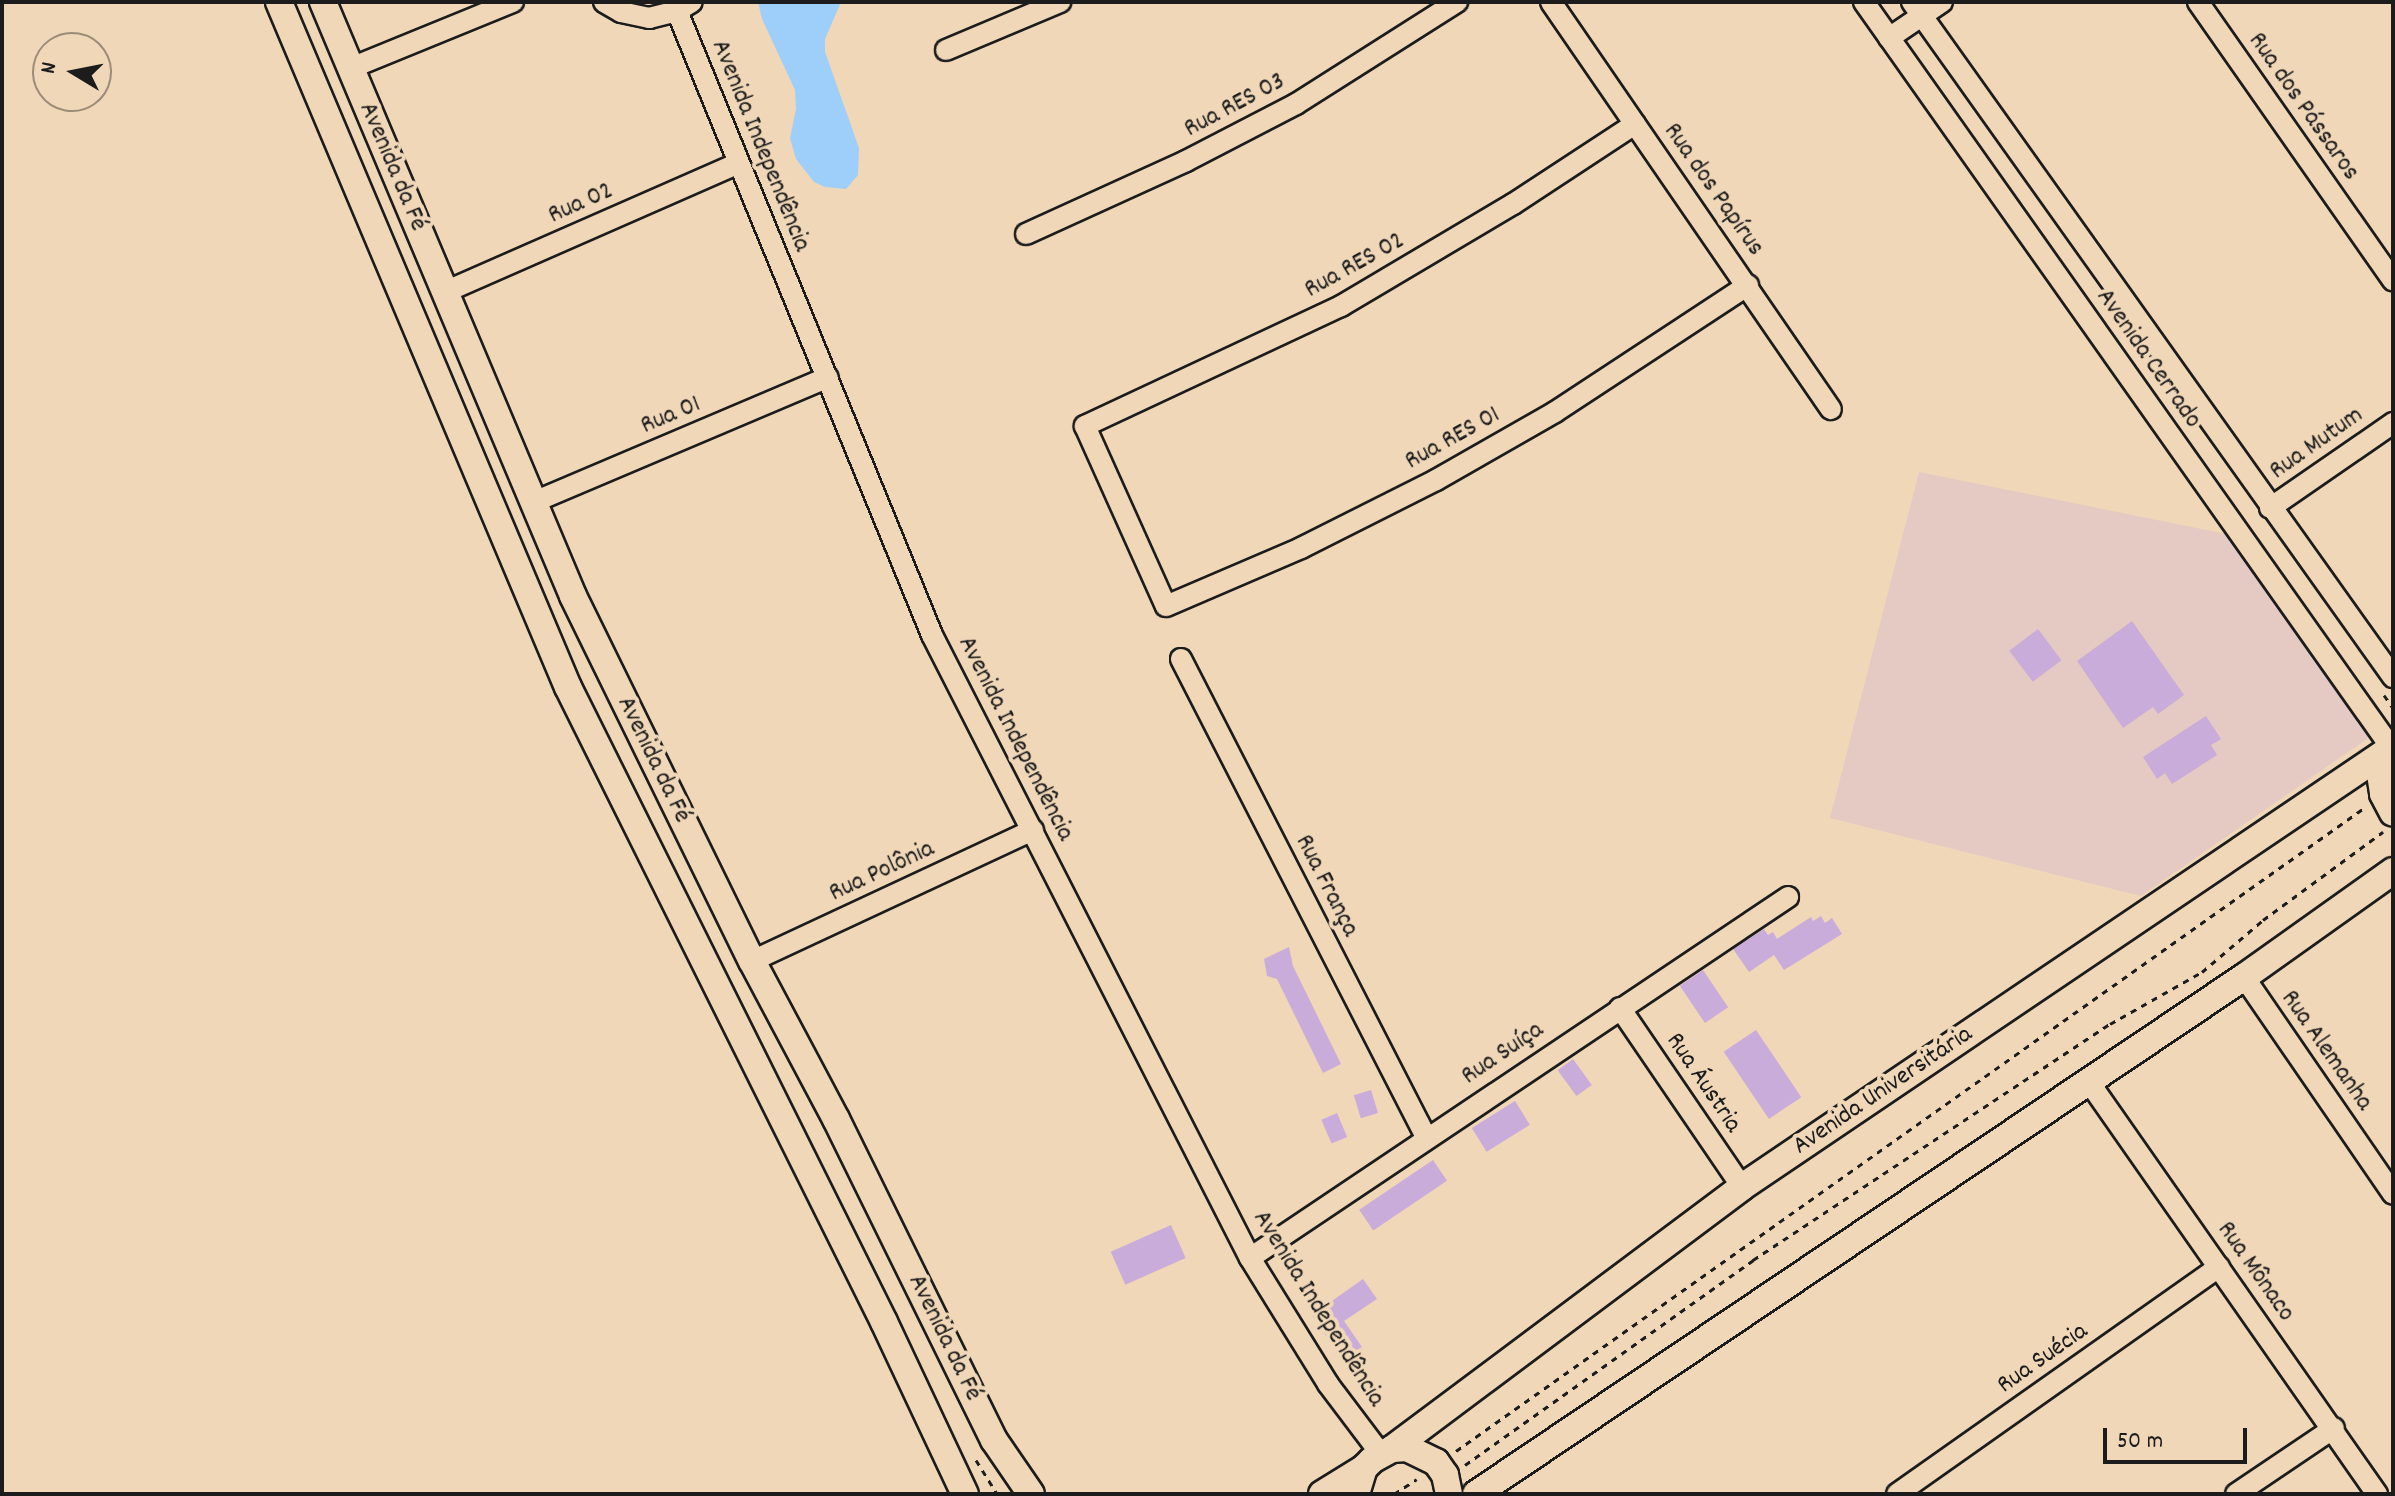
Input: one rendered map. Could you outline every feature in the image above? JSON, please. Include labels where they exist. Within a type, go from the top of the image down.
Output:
[{"type":"main road","name":"Avenida da Fé","points":[[279,2],[568,687],[877,1308],[965,1494]]},
{"type":"main road","name":"Avenida da Fé","points":[[323,2],[573,596],[752,961],[836,1119],[994,1440],[1031,1494]]},
{"type":"main road","points":[[2388,804],[2380,774],[2390,746]]},
{"type":"main road","name":"Avenida Universitária","points":[[1322,1494],[1379,1457],[1742,1187],[2390,746]]},
{"type":"main road","points":[[1476,1494],[2244,977],[2393,871]]},
{"type":"main road","points":[[1356,1494],[1379,1457],[1423,1453],[1444,1479]]},
{"type":"street","points":[[351,68],[513,2]]},
{"type":"street","points":[[604,2],[634,16],[649,18],[685,7]]},
{"type":"street","points":[[946,50],[1060,2]]},
{"type":"street","name":"Rua RES 03","points":[[1026,234],[1186,161],[1296,104],[1457,2]]},
{"type":"street","name":"Rua dos Papírus","points":[[1551,2],[1831,409]]},
{"type":"street","name":"Avenida Cerrado","points":[[1864,2],[2390,746]]},
{"type":"street","points":[[1889,38],[1917,9],[1942,2]]},
{"type":"street","name":"Rua dos Pássaros","points":[[2198,2],[2393,281]]},
{"type":"street","name":"Avenida Independência","points":[[685,7],[737,164],[828,377],[932,635],[1250,1258],[1328,1384],[1379,1457]]},
{"type":"street","name":"Avenida Cerrado","points":[[1917,9],[2393,677]]},
{"type":"street","name":"Rua RES 02","points":[[1166,606],[1085,426],[1341,306],[1513,204],[1635,124]]},
{"type":"street","name":"Rua 02","points":[[445,292],[737,164]]},
{"type":"street","name":"Rua RES 01","points":[[1166,606],[1301,548],[1436,480],[1555,412],[1748,285]]},
{"type":"street","name":"Rua 01","points":[[534,502],[828,377]]},
{"type":"street","name":"Rua Mutum","points":[[2270,508],[2393,423]]},
{"type":"street","name":"Rua França","points":[[1181,659],[1426,1137]]},
{"type":"street","name":"Rua Polônia","points":[[752,961],[1033,830]]},
{"type":"street","name":"Rua Suíça","points":[[1250,1258],[1426,1137],[1788,897]]},
{"type":"street","name":"Rua Alemanha","points":[[2244,977],[2393,1194]]},
{"type":"street","name":"Rua Áustria","points":[[1620,1008],[1742,1187]]},
{"type":"street","name":"Rua Mônaco","points":[[2089,1082],[2334,1428],[2377,1494]]},
{"type":"street","name":"Rua Suécia","points":[[1897,1494],[2219,1267]]},
{"type":"street","points":[[2236,1494],[2334,1428]]},
{"type":"path","points":[[1444,1479],[2388,804]]},
{"type":"path","points":[[1394,1494],[1444,1479],[1753,1260],[2110,1024],[2202,972],[2263,920],[2393,825]]},
{"type":"shaded area","points":[[1919,472],[2236,536],[2374,734],[2141,896],[1830,818]]},
{"type":"water","points":[[758,2],[841,2],[825,39],[825,52],[859,148],[858,175],[846,189],[825,187],[814,182],[796,159],[790,138],[796,109],[795,90],[762,19]]},
{"type":"building","points":[[2132,621],[2184,695],[2158,714],[2153,707],[2123,728],[2077,661]]},
{"type":"building","points":[[2038,629],[2061,660],[2033,682],[2009,651]]},
{"type":"building","points":[[2206,716],[2221,739],[2211,745],[2217,755],[2172,784],[2165,773],[2157,779],[2143,757]]},
{"type":"building","points":[[1821,916],[1825,923],[1832,918],[1842,934],[1784,970],[1774,955],[1749,972],[1733,949],[1764,929],[1768,935],[1773,932],[1777,939],[1811,917],[1813,921]]},
{"type":"building","points":[[1289,947],[1293,966],[1341,1064],[1323,1073],[1277,979],[1267,976],[1264,959]]},
{"type":"building","points":[[1703,970],[1728,1007],[1705,1023],[1680,986]]},
{"type":"building","points":[[1756,1030],[1801,1097],[1769,1119],[1724,1052]]},
{"type":"building","points":[[1573,1059],[1592,1085],[1576,1096],[1558,1070]]},
{"type":"building","points":[[1371,1090],[1378,1113],[1361,1118],[1354,1095]]},
{"type":"building","points":[[1515,1101],[1530,1125],[1487,1152],[1472,1128]]},
{"type":"building","points":[[1337,1113],[1347,1137],[1332,1144],[1321,1120]]},
{"type":"building","points":[[1433,1160],[1447,1181],[1373,1230],[1359,1210]]},
{"type":"building","points":[[1171,1225],[1186,1258],[1125,1285],[1111,1252]]},
{"type":"building","points":[[1363,1279],[1377,1299],[1344,1321],[1362,1347],[1342,1360],[1312,1315]]}]
